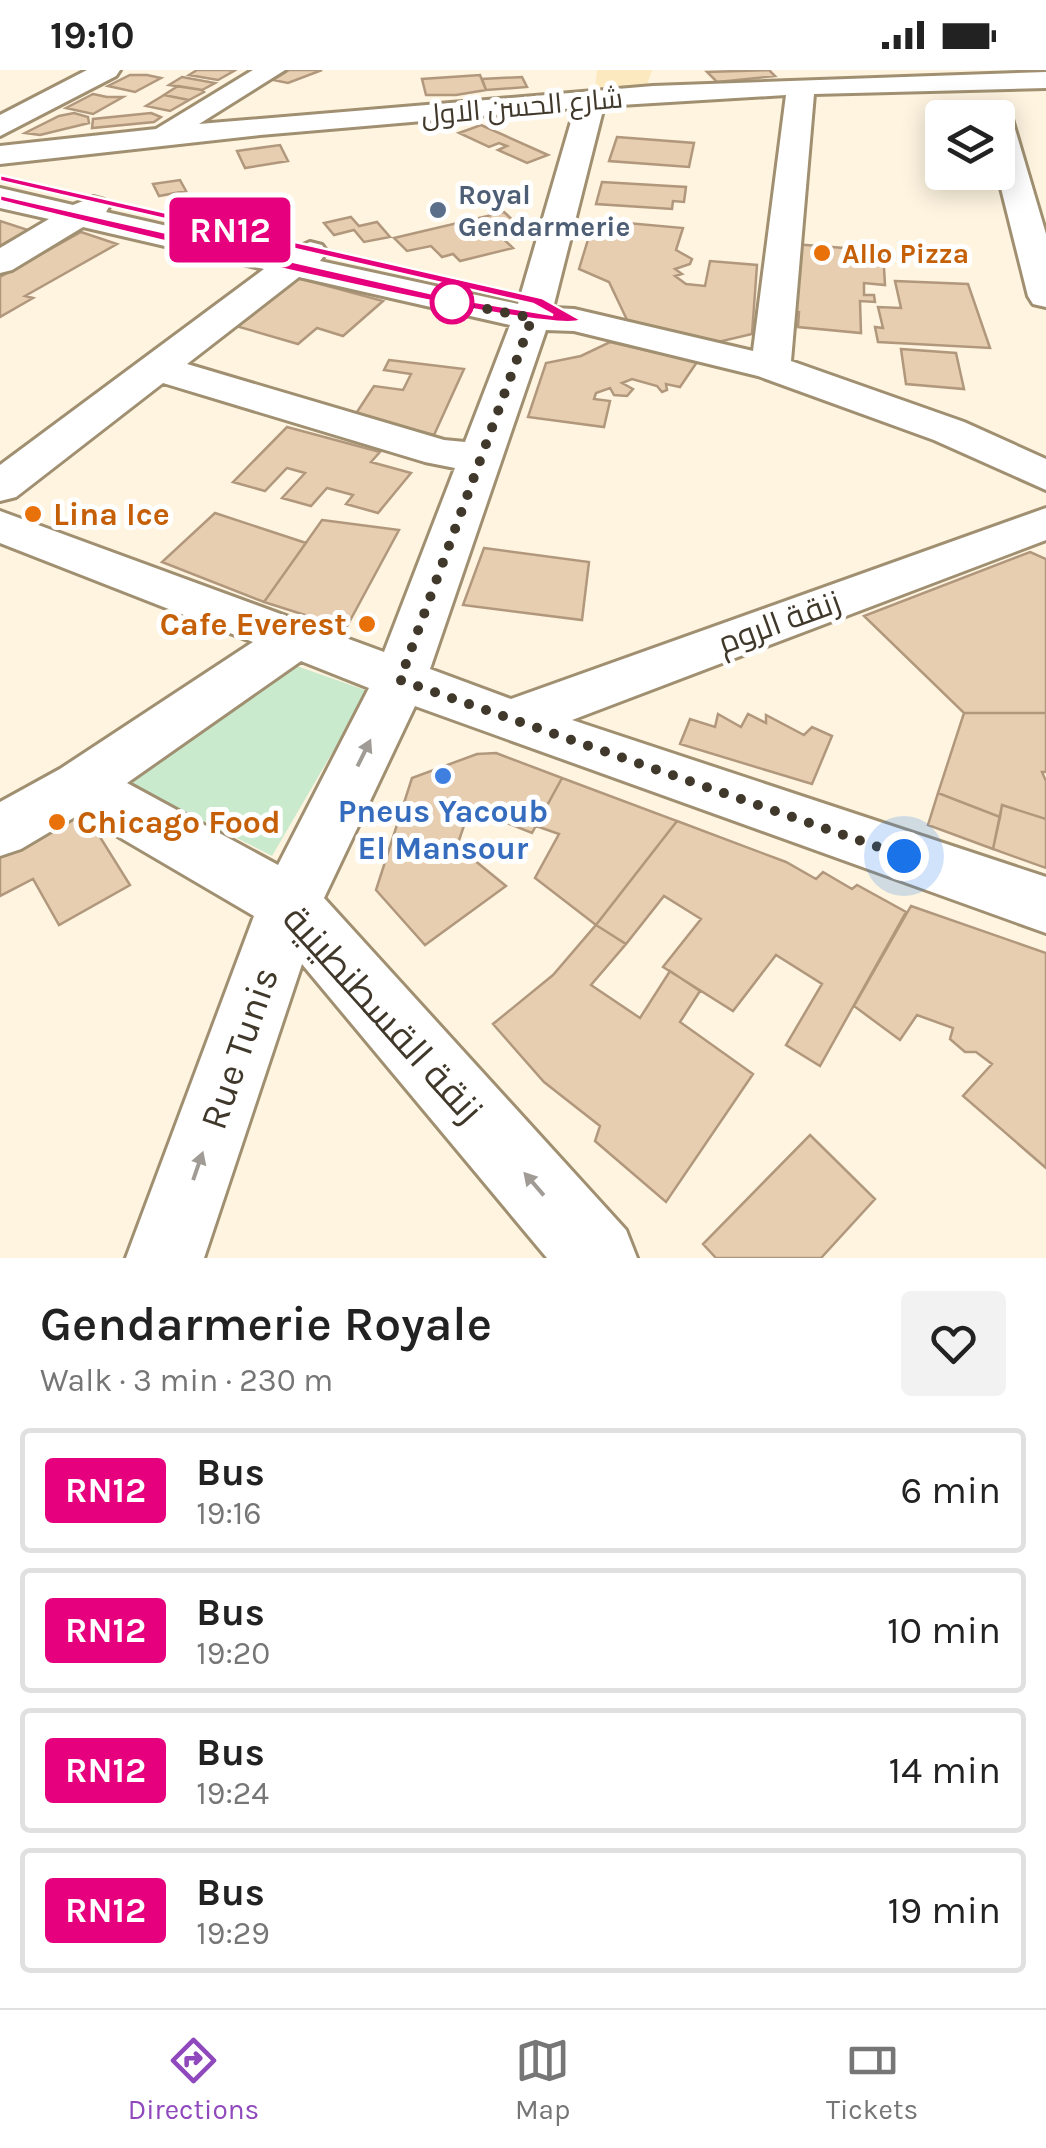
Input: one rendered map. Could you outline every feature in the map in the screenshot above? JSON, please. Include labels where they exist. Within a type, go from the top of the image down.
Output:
[{"type":"street","points":[[0,127],[108,70]]},
{"type":"street","points":[[156,138],[272,70]]},
{"type":"street","points":[[987,80],[992,100]]},
{"type":"street","name":"شارع الحسن الاول","points":[[0,156],[156,138],[546,104],[580,85],[665,82],[801,88],[1046,80]]},
{"type":"street","name":"Rue Tunis","points":[[165,1258],[290,904],[400,680],[535,309],[580,85]]},
{"type":"street","points":[[772,367],[801,88]]},
{"type":"street","points":[[81,203],[52,186],[47,170],[66,155],[100,144]]},
{"type":"street","points":[[0,178],[81,203],[303,258],[772,367],[933,424],[1046,476]]},
{"type":"street","points":[[1015,183],[1046,296]]},
{"type":"street","points":[[0,198],[81,203]]},
{"type":"street","points":[[0,263],[81,203]]},
{"type":"street","points":[[0,487],[303,258]]},
{"type":"street","points":[[160,369],[440,453],[480,457]]},
{"type":"street","name":"زنقة الروم","points":[[511,721],[1046,523]]},
{"type":"street","points":[[0,526],[511,721],[1046,905]]},
{"type":"street","points":[[0,832],[80,785],[294,640]]},
{"type":"street","name":"زنقة القسطنطينية","points":[[80,785],[290,904],[598,1258]]},
{"type":"shaded area","points":[[597,70],[652,70],[645,91],[595,91]]},
{"type":"green space","points":[[291,664],[368,691],[272,856],[121,779]]},
{"type":"building","points":[[197,70],[234,71],[218,80],[189,75]]},
{"type":"building","points":[[289,70],[322,70],[288,83],[273,80]]},
{"type":"building","points":[[769,70],[775,76],[717,82],[707,72]]},
{"type":"building","points":[[130,75],[161,78],[135,92],[108,86]]},
{"type":"building","points":[[480,75],[486,90],[456,95],[426,95],[422,79]]},
{"type":"building","points":[[182,77],[215,83],[202,90],[169,85]]},
{"type":"building","points":[[522,77],[527,87],[486,90],[482,79]]},
{"type":"building","points":[[178,86],[204,92],[189,100],[164,95]]},
{"type":"building","points":[[93,94],[123,97],[93,114],[66,108]]},
{"type":"building","points":[[164,95],[189,100],[170,111],[146,106]]},
{"type":"building","points":[[74,113],[88,117],[89,123],[40,135],[25,133],[59,116]]},
{"type":"building","points":[[151,113],[161,117],[154,122],[92,128],[93,119]]},
{"type":"building","points":[[481,125],[548,155],[527,163],[498,150],[507,146],[499,143],[489,147],[459,133]]},
{"type":"building","points":[[617,137],[694,143],[689,167],[609,161]]},
{"type":"building","points":[[280,145],[288,161],[245,168],[237,151]]},
{"type":"building","points":[[180,180],[186,191],[159,196],[153,184]]},
{"type":"building","points":[[602,182],[686,187],[684,202],[673,201],[672,209],[596,204]]},
{"type":"building","points":[[504,212],[518,225],[495,231],[513,248],[460,261],[453,254],[442,257],[431,246],[407,251],[394,238]]},
{"type":"building","points":[[351,217],[359,226],[377,222],[390,237],[364,242],[354,230],[334,235],[324,223]]},
{"type":"building","points":[[594,220],[683,228],[676,250],[692,259],[690,264],[675,269],[682,274],[675,276],[686,284],[705,286],[710,261],[757,265],[752,334],[718,342],[628,322],[609,282],[579,269]]},
{"type":"building","points":[[0,221],[37,233],[0,253]]},
{"type":"building","points":[[81,232],[117,244],[25,296],[33,298],[0,317],[0,277]]},
{"type":"building","points":[[793,244],[883,251],[885,285],[864,283],[864,295],[874,295],[875,302],[860,301],[861,333],[798,327],[799,312],[789,311]]},
{"type":"building","points":[[298,278],[383,301],[343,336],[317,328],[298,344],[236,326]]},
{"type":"building","points":[[895,281],[968,284],[990,348],[878,342],[875,327],[883,328],[878,307],[901,308]]},
{"type":"building","points":[[610,342],[697,362],[680,387],[666,384],[667,390],[662,392],[657,386],[632,379],[622,383],[633,389],[627,396],[614,395],[610,388],[596,393],[594,399],[610,401],[604,427],[528,417],[546,363],[581,356]]},
{"type":"building","points":[[901,349],[956,353],[964,389],[906,384]]},
{"type":"building","points":[[389,360],[464,369],[434,435],[355,415],[374,386],[403,390],[411,374],[384,370]]},
{"type":"building","points":[[287,427],[380,452],[371,462],[411,473],[378,513],[346,504],[353,495],[327,488],[311,506],[282,498],[305,473],[287,468],[265,491],[233,482]]},
{"type":"building","points":[[215,513],[306,543],[264,602],[162,562]]},
{"type":"building","points":[[322,520],[399,530],[346,628],[264,602]]},
{"type":"building","points":[[484,548],[589,562],[582,620],[463,605]]},
{"type":"building","points":[[1030,552],[1046,559],[1046,713],[964,713],[864,616]]},
{"type":"building","points":[[964,713],[1046,713],[1046,772],[1042,772],[1046,781],[1046,819],[1002,805],[1000,817],[938,793]]},
{"type":"building","points":[[718,714],[741,727],[748,714],[766,723],[766,715],[804,735],[812,727],[832,736],[812,784],[680,744],[690,719],[715,727]]},
{"type":"building","points":[[496,753],[562,778],[532,833],[470,808],[457,846],[506,886],[425,945],[376,890],[412,778],[477,754]]},
{"type":"building","points":[[562,778],[677,821],[596,925],[535,878],[559,834],[536,826]]},
{"type":"building","points":[[938,793],[1000,817],[993,849],[928,825]]},
{"type":"building","points":[[80,805],[130,885],[59,925],[33,879],[0,896],[0,848]]},
{"type":"building","points":[[1002,805],[1046,819],[1046,868],[993,849]]},
{"type":"building","points":[[677,821],[786,862],[816,879],[823,872],[852,889],[857,885],[906,912],[820,1066],[786,1045],[822,984],[776,955],[733,1011],[663,967],[701,919],[664,896],[626,944],[596,925]]},
{"type":"building","points":[[911,906],[1046,953],[1046,1168],[963,1096],[992,1064],[976,1052],[965,1052],[950,1039],[953,1028],[917,1015],[900,1040],[854,1006]]},
{"type":"building","points":[[596,925],[626,944],[591,985],[640,1018],[670,971],[700,991],[680,1022],[753,1074],[666,1202],[595,1141],[600,1126],[544,1082],[493,1024],[553,975]]},
{"type":"building","points":[[810,1135],[875,1199],[821,1258],[716,1258],[703,1244]]},
{"type":"bus line","name":"RN12","points":[[0,178],[538,301],[574,320],[532,318],[452,302],[0,198]]},
{"type":"place","name":"Royal Gendarmerie","points":[[438,210]]},
{"type":"place","name":"Allo Pizza","points":[[822,253]]},
{"type":"place","name":"Lina Ice","points":[[33,514]]},
{"type":"place","name":"Cafe Everest","points":[[367,624]]},
{"type":"place","name":"Pneus Yacoub El Mansour","points":[[443,776]]},
{"type":"place","name":"Chicago Food","points":[[57,822]]},
{"type":"route","points":[[452,302],[532,318],[400,680],[904,856]]}]
